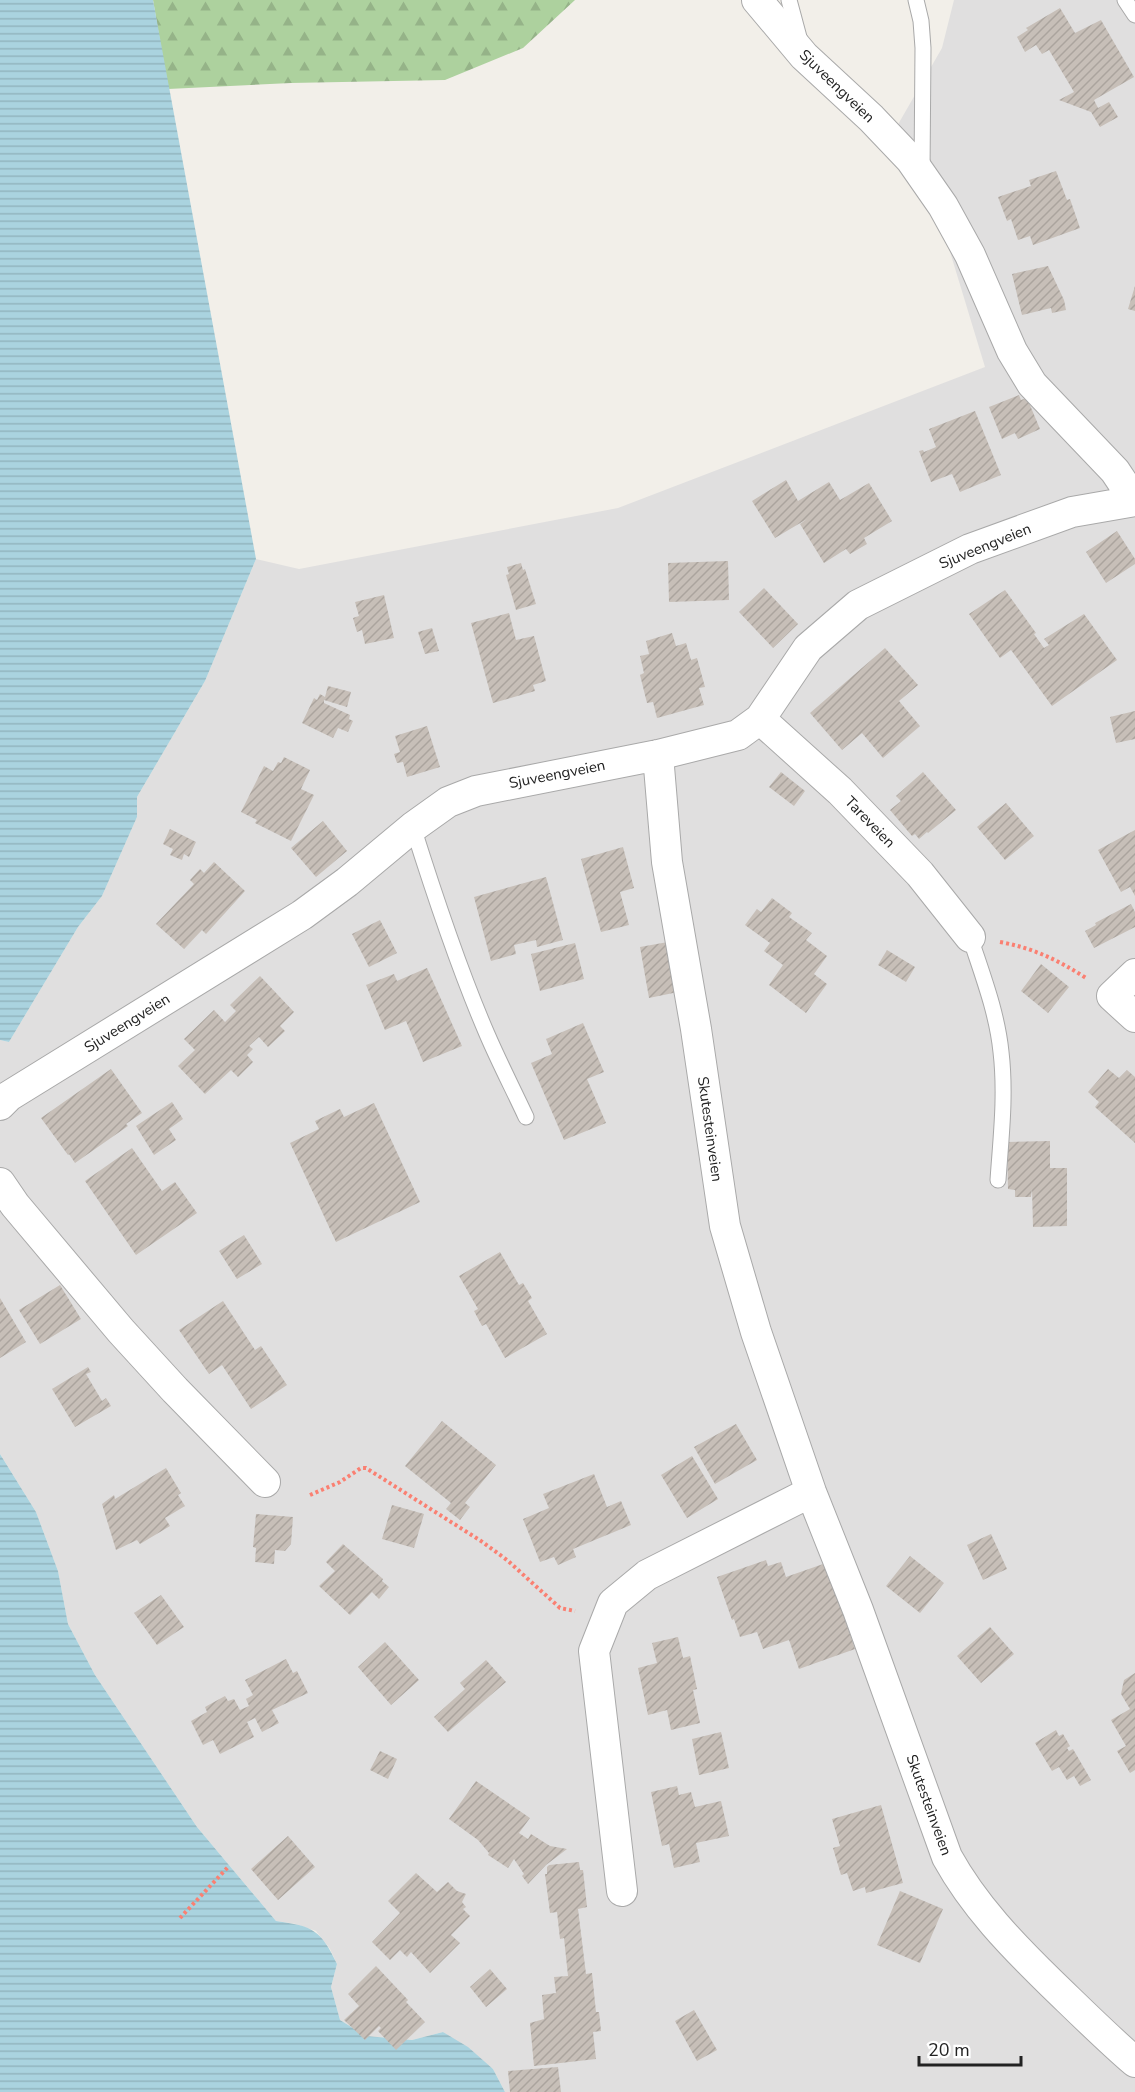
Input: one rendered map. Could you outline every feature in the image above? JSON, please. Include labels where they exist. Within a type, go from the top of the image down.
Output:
[{"type":"street","name":"Sjuveengveien","points":[[0,1105],[9,1096],[302,915],[448,802],[476,790],[658,755],[738,735],[760,718],[808,648],[858,605],[970,549],[1072,512],[1132,501],[1124,483],[1115,471],[1032,384],[1012,351],[970,255],[943,206],[911,160],[871,118],[804,56],[757,0]]},
{"type":"street","name":"Tareveien","points":[[760,718],[840,790],[920,874],[970,937]]},
{"type":"street","name":"Skutesteinveien","points":[[658,755],[667,862],[696,1029],[725,1226],[756,1332],[811,1492],[858,1610],[947,1857],[957,1876],[1008,1940],[1135,2062]]},
{"type":"street","points":[[1135,974],[1112,996],[1135,1017]]},
{"type":"street","points":[[0,1184],[121,1331],[265,1482]]},
{"type":"street","points":[[622,1891],[594,1651],[613,1603],[647,1575],[811,1492]]},
{"type":"lane","points":[[789,0],[804,56]]},
{"type":"lane","points":[[916,0],[924,48],[922,175]]},
{"type":"lane","points":[[1125,0],[1135,15]]},
{"type":"lane","points":[[413,827],[442,918],[487,1034],[526,1117]]},
{"type":"lane","points":[[970,937],[992,1003],[1001,1051],[1004,1104],[998,1180]]},
{"type":"path","points":[[970,937],[1018,945],[1059,960],[1112,996]]},
{"type":"path","points":[[310,1495],[340,1482],[360,1468],[366,1468],[481,1541],[507,1560],[560,1608],[577,1611],[592,1610],[613,1603]]},
{"type":"path","points":[[180,1918],[229,1866]]},
{"type":"shaded area","points":[[954,0],[1135,0],[1135,2092],[505,2092],[493,2069],[443,2032],[412,2040],[366,2036],[340,2020],[331,1987],[337,1964],[330,1949],[316,1931],[296,1924],[276,1921],[197,1827],[95,1675],[68,1624],[58,1571],[36,1512],[0,1454],[0,1040],[9,1042],[78,927],[102,896],[137,817],[137,797],[205,681],[256,559],[299,569],[618,508],[985,367],[944,232],[885,147],[942,48]]},
{"type":"green space","points":[[153,0],[575,0],[523,48],[445,80],[291,83],[168,89]]},
{"type":"water","points":[[0,0],[153,0],[256,559],[205,681],[137,797],[137,817],[102,896],[78,927],[9,1042],[0,1040]]},
{"type":"water","points":[[0,1454],[36,1512],[58,1571],[68,1624],[95,1675],[197,1827],[276,1921],[307,1928],[326,1944],[337,1964],[331,1987],[340,2020],[366,2036],[412,2040],[443,2032],[468,2047],[493,2069],[505,2092],[0,2092]]},
{"type":"building","points":[[1060,8],[1075,33],[1101,20],[1134,77],[1094,100],[1098,108],[1109,102],[1118,117],[1100,127],[1091,112],[1059,100],[1074,92],[1049,50],[1042,54],[1036,45],[1025,52],[1017,37],[1028,30],[1026,28]]},
{"type":"building","points":[[1056,171],[1067,200],[1070,199],[1080,228],[1033,245],[1030,236],[1018,240],[1011,219],[1007,221],[998,197],[1031,186],[1029,180]]},
{"type":"building","points":[[1048,266],[1064,300],[1066,310],[1052,313],[1051,308],[1022,315],[1012,274]]},
{"type":"building","points":[[1135,286],[1135,311],[1128,309]]},
{"type":"building","points":[[1019,395],[1021,400],[1027,398],[1040,429],[1018,439],[1015,433],[1002,439],[989,407]]},
{"type":"building","points":[[975,411],[1001,475],[960,492],[952,474],[931,482],[919,451],[924,452],[936,447],[929,429]]},
{"type":"building","points":[[786,480],[798,501],[829,482],[840,500],[869,483],[892,521],[864,538],[867,544],[850,554],[846,549],[824,563],[800,524],[807,519],[775,538],[752,501]]},
{"type":"building","points":[[1117,531],[1135,559],[1135,564],[1106,583],[1086,552]]},
{"type":"building","points":[[728,561],[729,600],[669,602],[668,563]]},
{"type":"building","points":[[521,563],[536,604],[516,610],[506,575],[509,574],[507,567]]},
{"type":"building","points":[[764,588],[798,624],[773,648],[739,612]]},
{"type":"building","points":[[1005,590],[1044,648],[1049,645],[1044,639],[1084,614],[1117,660],[1052,706],[1011,650],[1000,658],[969,614]]},
{"type":"building","points":[[384,595],[394,638],[365,644],[362,630],[357,632],[353,618],[359,616],[355,602]]},
{"type":"building","points":[[509,613],[516,640],[534,636],[546,681],[533,685],[535,691],[493,703],[471,623]]},
{"type":"building","points":[[432,628],[439,651],[425,654],[418,632]]},
{"type":"building","points":[[672,633],[676,646],[686,643],[691,660],[697,658],[705,687],[699,688],[704,705],[657,718],[653,702],[647,703],[640,675],[644,673],[640,656],[649,654],[646,641]]},
{"type":"building","points":[[885,648],[918,685],[899,701],[920,726],[883,758],[862,733],[842,750],[810,713]]},
{"type":"building","points":[[328,686],[351,692],[347,707],[324,700],[324,703],[350,715],[349,719],[353,721],[348,732],[338,728],[333,738],[302,723],[314,698],[317,700],[320,694],[325,697]]},
{"type":"building","points":[[1135,711],[1135,739],[1116,743],[1110,717]]},
{"type":"building","points":[[427,726],[440,767],[407,777],[403,762],[397,763],[394,754],[400,752],[395,736]]},
{"type":"building","points":[[284,757],[310,770],[301,789],[314,795],[291,841],[255,823],[257,820],[241,812],[264,766],[273,771]]},
{"type":"building","points":[[781,772],[805,791],[794,806],[769,787]]},
{"type":"building","points":[[923,772],[956,810],[919,839],[915,834],[912,836],[890,810],[901,801],[896,796]]},
{"type":"building","points":[[1006,803],[1034,836],[1005,860],[977,827]]},
{"type":"building","points":[[323,821],[347,851],[316,877],[291,848]]},
{"type":"building","points":[[170,829],[196,842],[189,857],[184,854],[182,860],[170,855],[173,849],[163,844]]},
{"type":"building","points":[[1135,830],[1135,896],[1130,887],[1121,892],[1098,850]]},
{"type":"building","points":[[623,847],[634,888],[620,892],[629,925],[601,932],[581,859]]},
{"type":"building","points":[[214,862],[245,891],[206,934],[202,930],[184,949],[156,924],[194,884],[190,880],[200,869],[204,873]]},
{"type":"building","points":[[546,877],[563,940],[537,947],[536,940],[514,945],[516,954],[491,961],[474,897]]},
{"type":"building","points":[[772,898],[792,913],[789,917],[812,933],[806,940],[827,956],[814,974],[827,984],[806,1013],[769,985],[783,965],[764,951],[770,943],[745,925],[757,909],[761,912]]},
{"type":"building","points":[[1131,904],[1135,912],[1135,927],[1094,948],[1085,931],[1096,925],[1095,923]]},
{"type":"building","points":[[380,920],[397,953],[369,967],[352,934]]},
{"type":"building","points":[[668,942],[678,992],[649,998],[640,947]]},
{"type":"building","points":[[575,943],[584,979],[540,991],[531,954]]},
{"type":"building","points":[[887,950],[915,967],[906,982],[878,965]]},
{"type":"building","points":[[1041,964],[1069,987],[1048,1013],[1021,991]]},
{"type":"building","points":[[427,968],[462,1046],[423,1062],[406,1021],[385,1030],[366,985],[394,974],[397,981]]},
{"type":"building","points":[[260,976],[294,1012],[280,1026],[285,1031],[268,1047],[259,1037],[249,1046],[253,1049],[247,1055],[253,1062],[238,1077],[231,1070],[205,1094],[178,1066],[195,1050],[184,1039],[214,1010],[225,1022],[236,1011],[230,1005]]},
{"type":"building","points":[[583,1023],[604,1072],[587,1079],[606,1123],[564,1140],[531,1063],[552,1054],[546,1039]]},
{"type":"building","points":[[111,1069],[142,1113],[126,1124],[128,1126],[75,1163],[41,1118]]},
{"type":"building","points":[[1108,1069],[1119,1078],[1127,1070],[1135,1077],[1135,1143],[1095,1107],[1099,1102],[1088,1092]]},
{"type":"building","points":[[172,1102],[183,1119],[169,1129],[176,1140],[154,1155],[136,1126]]},
{"type":"building","points":[[374,1103],[420,1202],[336,1242],[290,1143],[319,1129],[315,1121],[340,1109],[344,1117]]},
{"type":"building","points":[[1050,1141],[1050,1168],[1067,1168],[1067,1226],[1033,1227],[1032,1189],[1031,1197],[1015,1197],[1015,1190],[1008,1189],[1007,1142]]},
{"type":"building","points":[[132,1148],[162,1191],[175,1182],[197,1213],[136,1255],[85,1181]]},
{"type":"building","points":[[244,1235],[262,1264],[237,1279],[219,1251]]},
{"type":"building","points":[[500,1252],[519,1285],[523,1283],[532,1298],[528,1301],[547,1334],[505,1358],[486,1324],[482,1326],[474,1311],[478,1309],[459,1276]]},
{"type":"building","points":[[60,1285],[81,1319],[40,1344],[19,1310]]},
{"type":"building","points":[[0,1298],[26,1342],[0,1358]]},
{"type":"building","points":[[223,1301],[255,1350],[261,1346],[287,1385],[251,1409],[222,1365],[209,1374],[179,1330]]},
{"type":"building","points":[[88,1367],[91,1372],[86,1374],[102,1401],[106,1398],[111,1406],[75,1427],[52,1389]]},
{"type":"building","points":[[442,1421],[496,1465],[465,1503],[470,1507],[460,1520],[446,1509],[451,1503],[405,1466]]},
{"type":"building","points":[[736,1424],[757,1460],[715,1484],[694,1447]]},
{"type":"building","points":[[692,1456],[718,1499],[687,1518],[661,1475]]},
{"type":"building","points":[[166,1468],[181,1493],[178,1495],[185,1506],[165,1518],[170,1526],[140,1544],[137,1540],[116,1550],[102,1504],[114,1495],[115,1499]]},
{"type":"building","points":[[594,1474],[607,1507],[621,1501],[631,1525],[573,1549],[576,1557],[558,1565],[554,1557],[540,1562],[523,1519],[549,1508],[543,1494]]},
{"type":"building","points":[[392,1505],[424,1514],[414,1548],[382,1539]]},
{"type":"building","points":[[256,1514],[293,1517],[291,1544],[285,1551],[275,1550],[274,1564],[255,1562],[256,1548],[253,1547]]},
{"type":"building","points":[[991,1534],[1007,1569],[983,1580],[967,1545]]},
{"type":"building","points":[[343,1544],[389,1587],[379,1599],[372,1592],[350,1615],[319,1586],[335,1571],[326,1562]]},
{"type":"building","points":[[910,1556],[944,1583],[920,1613],[886,1586]]},
{"type":"building","points":[[766,1560],[768,1566],[781,1562],[786,1577],[826,1563],[855,1649],[799,1669],[789,1640],[763,1649],[757,1632],[740,1637],[717,1577]]},
{"type":"building","points":[[161,1595],[184,1627],[157,1645],[134,1613]]},
{"type":"building","points":[[990,1627],[1014,1654],[981,1683],[957,1656]]},
{"type":"building","points":[[678,1637],[683,1658],[690,1656],[697,1689],[693,1690],[700,1723],[671,1730],[667,1710],[648,1715],[638,1668],[657,1663],[652,1643]]},
{"type":"building","points":[[385,1642],[419,1680],[391,1705],[358,1667]]},
{"type":"building","points":[[286,1659],[293,1673],[297,1671],[308,1693],[272,1710],[279,1723],[262,1732],[255,1718],[247,1722],[254,1737],[220,1754],[213,1740],[203,1745],[191,1721],[207,1712],[205,1707],[225,1696],[228,1701],[234,1699],[240,1710],[249,1706],[246,1699],[253,1695],[245,1680]]},
{"type":"building","points":[[486,1660],[506,1682],[448,1732],[434,1717],[465,1689],[460,1683]]},
{"type":"building","points":[[1135,1673],[1135,1770],[1130,1773],[1117,1751],[1126,1746],[1111,1720],[1130,1709],[1121,1694],[1124,1680]]},
{"type":"building","points":[[1056,1730],[1059,1736],[1063,1734],[1070,1746],[1067,1748],[1069,1751],[1073,1749],[1091,1780],[1080,1786],[1074,1776],[1067,1780],[1059,1767],[1052,1771],[1035,1743]]},
{"type":"building","points":[[721,1732],[729,1768],[699,1775],[692,1739]]},
{"type":"building","points":[[380,1751],[397,1759],[388,1779],[370,1770]]},
{"type":"building","points":[[476,1781],[530,1818],[519,1833],[528,1839],[531,1834],[550,1846],[567,1849],[546,1865],[528,1884],[514,1859],[508,1868],[488,1855],[489,1853],[478,1840],[449,1819]]},
{"type":"building","points":[[677,1786],[679,1795],[691,1792],[695,1807],[721,1801],[729,1836],[696,1843],[700,1862],[674,1868],[669,1844],[662,1846],[651,1792]]},
{"type":"building","points":[[881,1805],[903,1883],[866,1893],[865,1887],[853,1891],[847,1873],[841,1875],[833,1848],[840,1846],[832,1819]]},
{"type":"building","points":[[288,1836],[315,1867],[278,1900],[251,1869]]},
{"type":"building","points":[[579,1862],[580,1870],[583,1870],[587,1907],[578,1909],[586,1974],[592,1973],[596,2012],[599,2012],[601,2031],[593,2032],[596,2059],[534,2066],[530,2023],[544,2019],[542,1995],[556,1993],[554,1977],[568,1976],[564,1938],[560,1939],[557,1912],[550,1913],[545,1874],[547,1874],[549,1865]]},
{"type":"building","points":[[416,1873],[437,1892],[448,1882],[457,1891],[466,1894],[462,1902],[466,1907],[463,1909],[470,1916],[451,1935],[460,1943],[430,1973],[411,1952],[407,1957],[400,1950],[390,1960],[372,1942],[400,1913],[388,1901]]},
{"type":"building","points":[[900,1891],[943,1909],[920,1963],[877,1945]]},
{"type":"building","points":[[376,1966],[425,2022],[396,2050],[378,2031],[381,2028],[379,2026],[365,2040],[344,2020],[359,2006],[348,1994]]},
{"type":"building","points":[[490,1969],[507,1989],[486,2007],[470,1987]]},
{"type":"building","points":[[694,2010],[717,2050],[697,2061],[675,2021]]},
{"type":"building","points":[[558,2067],[561,2092],[510,2092],[508,2071]]}]
